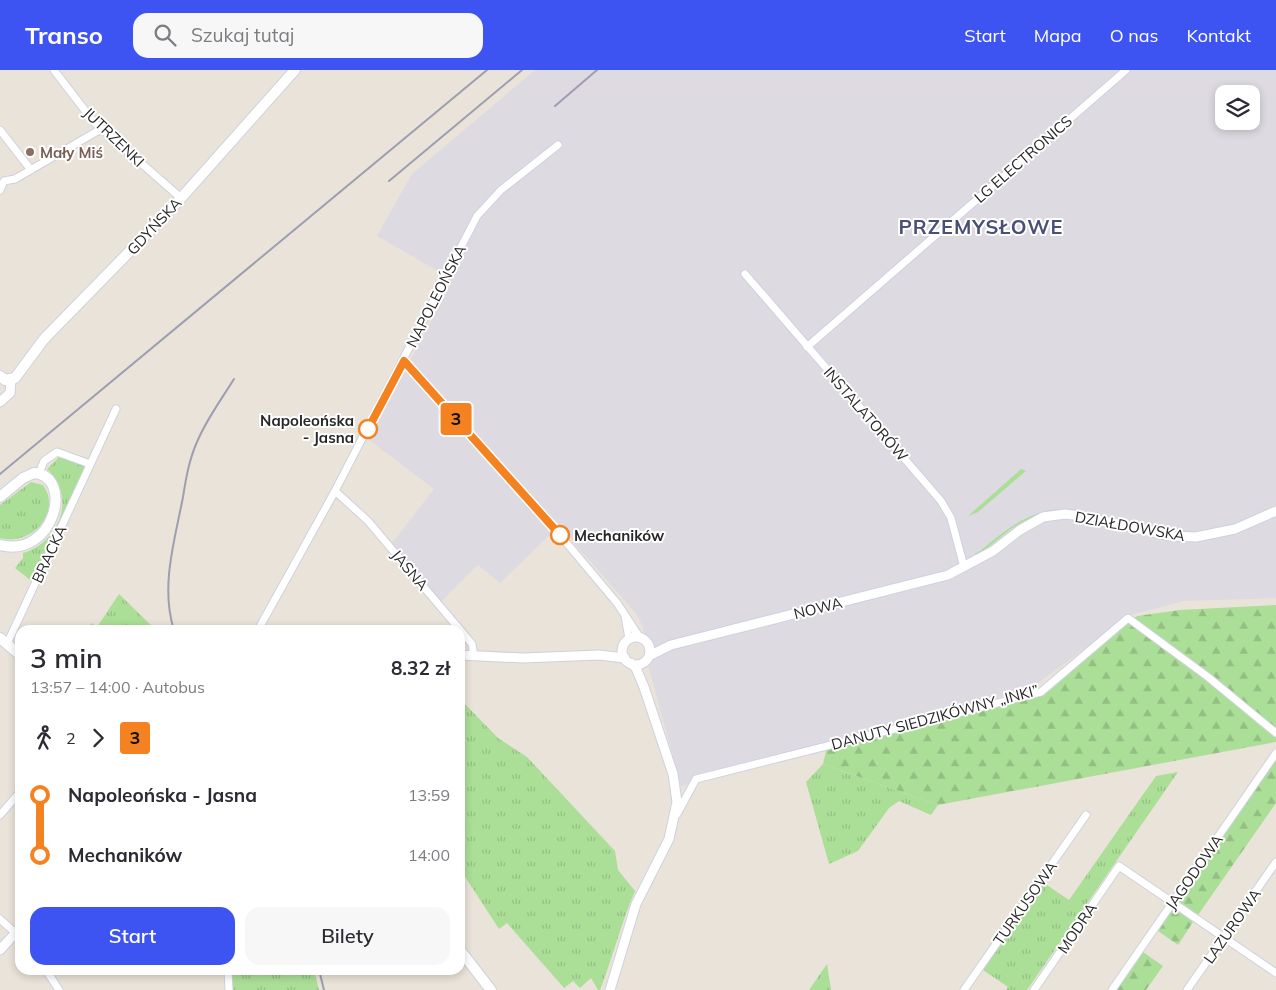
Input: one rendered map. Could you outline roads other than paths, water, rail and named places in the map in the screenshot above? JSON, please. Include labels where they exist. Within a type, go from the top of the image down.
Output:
[{"type":"main road","name":"GDYŃSKA","points":[[5,378],[15,378],[44,339],[181,198],[295,70]]},
{"type":"main road","points":[[0,497],[29,474],[39,473],[50,481],[54,493],[55,506],[50,525],[30,543],[19,547],[0,545]]},
{"type":"main road","points":[[4,641],[15,651]]},
{"type":"main road","points":[[465,956],[491,990]]},
{"type":"street","name":"JUTRZENKI","points":[[54,70],[101,129],[181,198]]},
{"type":"street","name":"LG ELECTRONICS","points":[[808,347],[1126,70]]},
{"type":"street","points":[[0,190],[4,181],[15,179],[101,129]]},
{"type":"street","points":[[0,130],[31,170]]},
{"type":"street","name":"NAPOLEOŃSKA","points":[[261,625],[404,361],[477,216],[501,190],[558,144]]},
{"type":"street","name":"INSTALATORÓW","points":[[745,274],[941,501],[951,518],[964,567]]},
{"type":"street","points":[[404,361],[570,546],[617,603],[624,616],[644,640],[647,659],[644,687]]},
{"type":"street","points":[[3,399],[10,393],[5,378]]},
{"type":"street","name":"BRACKA","points":[[4,641],[116,409]]},
{"type":"street","points":[[39,473],[44,461],[57,452],[90,464]]},
{"type":"street","name":"JASNA","points":[[335,491],[368,521],[456,625]]},
{"type":"street","name":"DZIAŁDOWSKA","points":[[964,567],[993,551],[1031,523],[1054,515],[1081,516],[1171,536],[1196,537],[1235,529],[1276,511]]},
{"type":"street","name":"NOWA","points":[[647,659],[671,645],[937,578],[964,567]]},
{"type":"street","points":[[465,655],[523,658],[599,654],[623,647],[629,639],[624,616]]},
{"type":"street","name":"DANUTY SIEDZIKÓWNY „INKI”","points":[[676,816],[696,779],[1041,692],[1128,618],[1208,677],[1276,733]]},
{"type":"street","name":"JASNA","points":[[465,636],[472,644],[474,656]]},
{"type":"street","name":"NOWA","points":[[629,639],[671,645]]},
{"type":"street","points":[[610,990],[636,904],[669,839],[676,816],[677,795],[673,774],[644,687],[636,668],[628,661],[623,647]]},
{"type":"street","points":[[599,654],[628,661],[647,659]]},
{"type":"street","name":"JAGODOWA","points":[[1112,990],[1276,753]]},
{"type":"street","points":[[1,813],[15,798]]},
{"type":"street","name":"TURKUSOWA","points":[[964,990],[1086,815]]},
{"type":"street","name":"LAZUROWA","points":[[1187,990],[1276,862]]},
{"type":"street","name":"MODRA","points":[[1034,990],[1119,866],[1172,902]]},
{"type":"street","points":[[1172,902],[1276,974]]},
{"type":"street","points":[[0,919],[15,930]]},
{"type":"street","points":[[0,950],[15,937]]},
{"type":"street","points":[[49,975],[59,990]]},
{"type":"street","points":[[228,975],[229,990]]},
{"type":"railway","points":[[0,474],[487,70]]},
{"type":"railway","points":[[389,181],[522,70]]},
{"type":"railway","points":[[555,106],[597,70]]},
{"type":"railway","points":[[173,625],[168,597],[170,563],[188,469],[194,449],[209,418],[234,379]]},
{"type":"railway","points":[[320,975],[324,990]]},
{"type":"place","name":"Mały Miś","points":[[30,152]]},
{"type":"place","name":"Napoleońska - Jasna","points":[[368,429]]},
{"type":"place","name":"Mechaników","points":[[560,535]]},
{"type":"district","name":"PRZEMYSŁOWE","points":[[981,226]]}]
